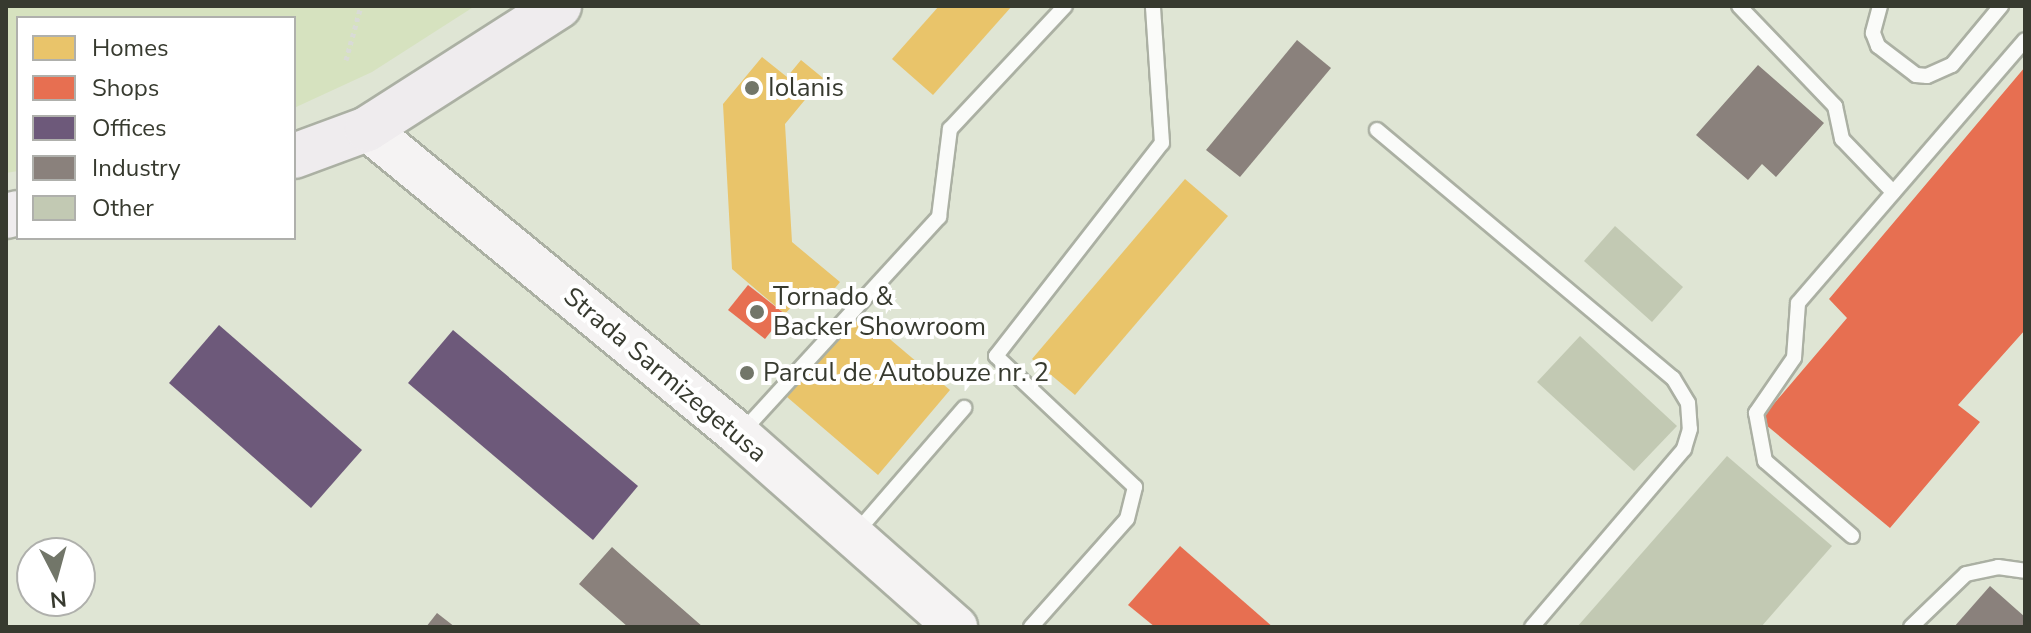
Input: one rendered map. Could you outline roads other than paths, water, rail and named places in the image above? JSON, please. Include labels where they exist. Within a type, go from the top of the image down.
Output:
[{"type":"main road","points":[[296,155],[367,129],[559,6]]},
{"type":"main road","name":"Strada Sarmizegetusa","points":[[367,129],[739,435],[956,627]]},
{"type":"lane","points":[[739,435],[939,217],[950,129],[1065,6]]},
{"type":"lane","points":[[1031,627],[1127,519],[1135,487],[996,356],[1162,143],[1153,6]]},
{"type":"lane","points":[[1739,6],[1835,106],[1842,139],[1893,192]]},
{"type":"lane","points":[[1880,6],[1873,33],[1878,46],[1916,75],[1927,76],[1952,65],[2001,6]]},
{"type":"lane","points":[[1852,536],[1765,461],[1756,413],[1794,358],[1798,303],[2025,40]]},
{"type":"lane","points":[[1377,130],[1673,378],[1688,403],[1690,429],[1684,449],[1532,627]]},
{"type":"lane","points":[[853,536],[964,408]]},
{"type":"lane","points":[[1911,627],[1966,574],[1998,567],[2025,571]]},
{"type":"place","name":"Iolanis","points":[[752,88]]},
{"type":"place","name":"Tornado & Backer Showroom","points":[[757,312]]},
{"type":"place","name":"Parcul de Autobuze nr. 2","points":[[747,373]]}]
